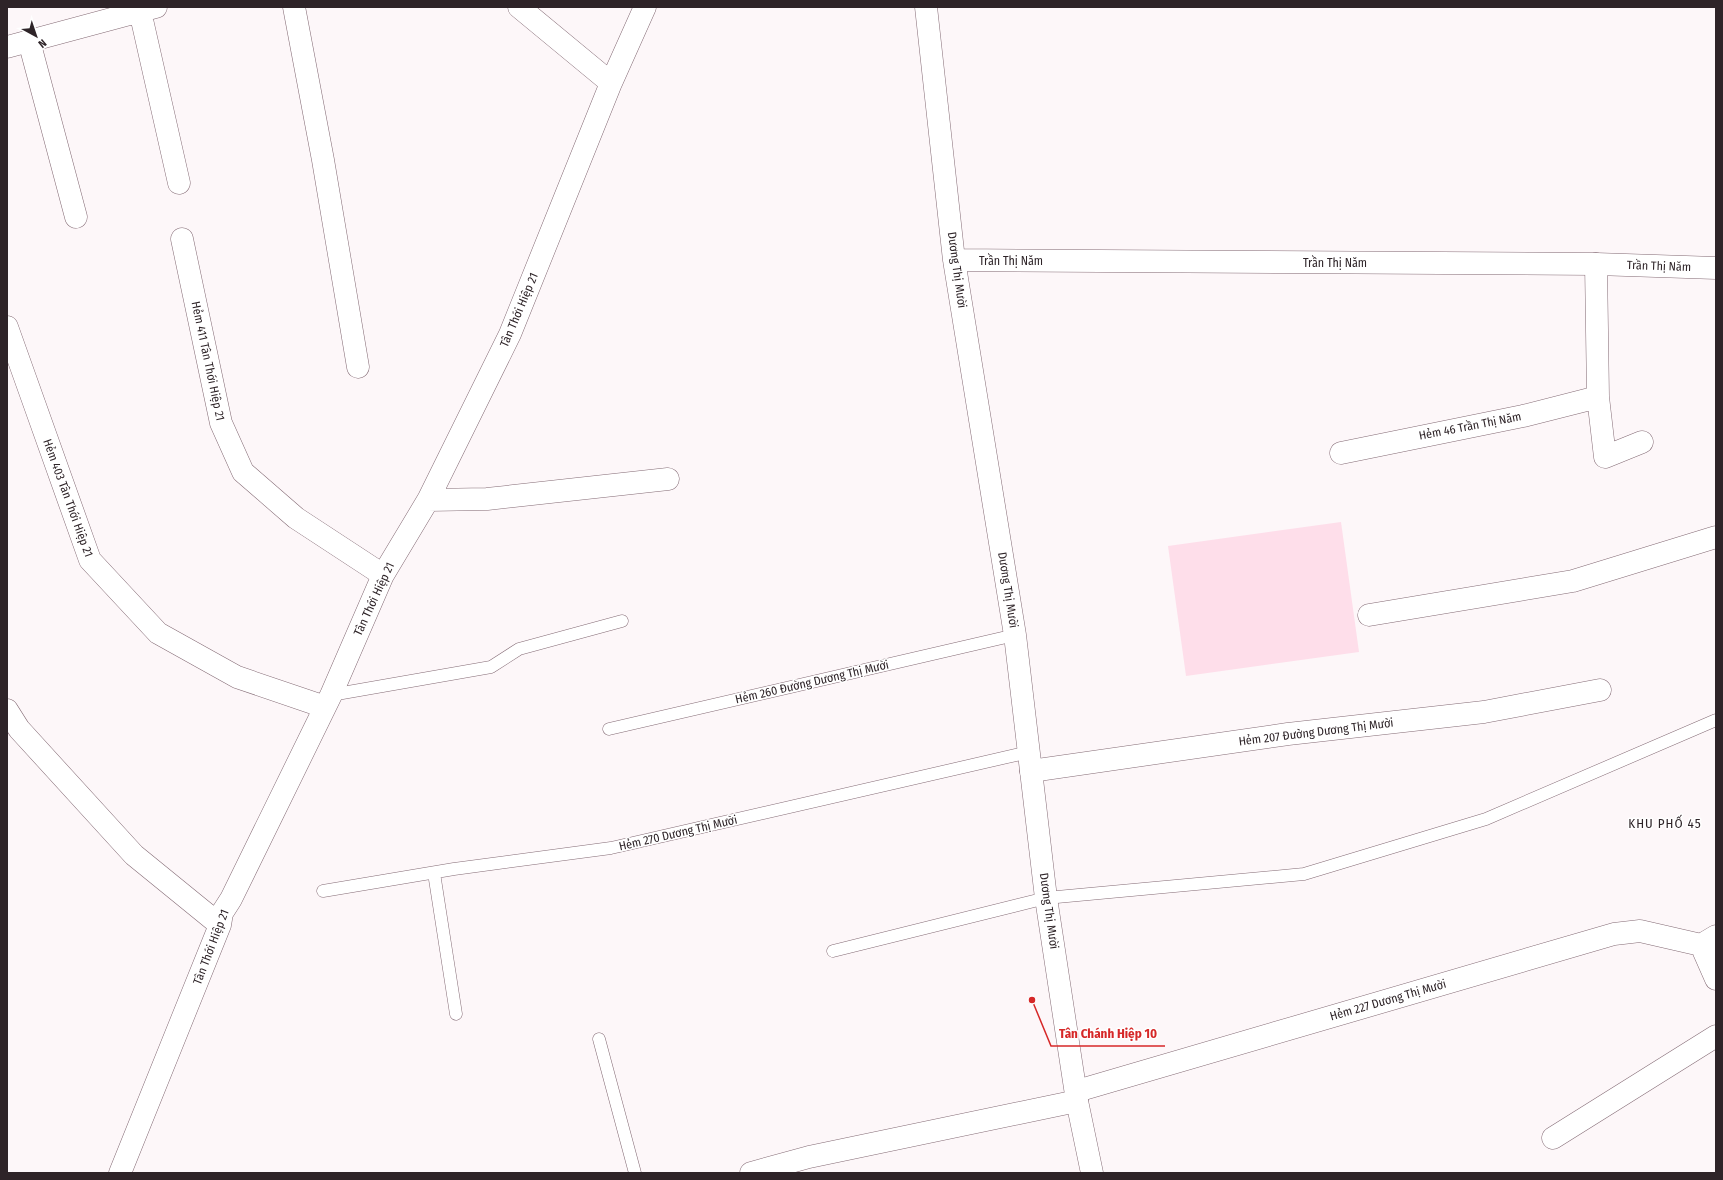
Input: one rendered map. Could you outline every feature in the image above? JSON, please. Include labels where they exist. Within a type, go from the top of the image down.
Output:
[{"type":"street","points":[[294,7],[323,160],[358,367]]},
{"type":"street","points":[[519,7],[611,83]]},
{"type":"street","name":"Tân Thới Hiệp 21","points":[[120,1173],[220,925],[222,913],[231,898],[328,701],[383,575],[428,500],[510,334],[611,83],[645,7]]},
{"type":"street","name":"Dương Thị Mười","points":[[926,7],[954,260],[1015,635],[1046,898],[1077,1096],[1092,1173]]},
{"type":"street","points":[[7,47],[148,9],[179,183]]},
{"type":"street","points":[[29,41],[76,217]]},
{"type":"street","name":"Hẻm 411 Tân Thới Hiệp 21","points":[[182,239],[221,423],[243,472],[296,518],[383,575]]},
{"type":"street","name":"Trần Thị Năm","points":[[954,260],[1596,264],[1716,268]]},
{"type":"street","points":[[1596,264],[1598,397],[1605,457],[1642,442]]},
{"type":"street","name":"Hẻm 403 Tân Thới Hiệp 21","points":[[7,327],[90,560],[158,633],[237,677],[328,701]]},
{"type":"street","name":"Hẻm 46 Trần Thị Năm","points":[[1341,453],[1523,416],[1598,397]]},
{"type":"street","points":[[428,500],[487,499],[668,479]]},
{"type":"street","points":[[1369,615],[1573,581],[1716,538]]},
{"type":"street","name":"Hẻm 207 Đường Dương Thị Mười","points":[[1030,762],[1484,712],[1600,690]]},
{"type":"street","points":[[7,710],[13,732],[134,856],[220,925]]},
{"type":"street","name":"Hẻm 227 Dương Thị Mười","points":[[751,1173],[809,1157],[1077,1096],[1614,934],[1640,931],[1709,940]]},
{"type":"street","points":[[1709,940],[1716,979]]},
{"type":"street","points":[[1553,1138],[1716,1036]]},
{"type":"lane","points":[[328,701],[491,667],[519,649],[622,621]]},
{"type":"lane","name":"Hẻm 260 Đường Dương Thị Mười","points":[[609,729],[1015,635]]},
{"type":"lane","points":[[833,951],[1046,898],[1304,874],[1486,819],[1716,720]]},
{"type":"lane","name":"Hẻm 270 Dương Thị Mười","points":[[323,891],[434,873],[610,848],[1030,762]]},
{"type":"lane","points":[[434,873],[456,1014]]},
{"type":"lane","points":[[599,1039],[635,1173]]},
{"type":"shaded area","points":[[1341,522],[1359,652],[1186,676],[1168,546]]},
{"type":"place","name":"Tân Chánh Hiệp 10","points":[[1032,1000]]},
{"type":"district","name":"KHU PHỐ 45","points":[[1665,823]]}]
